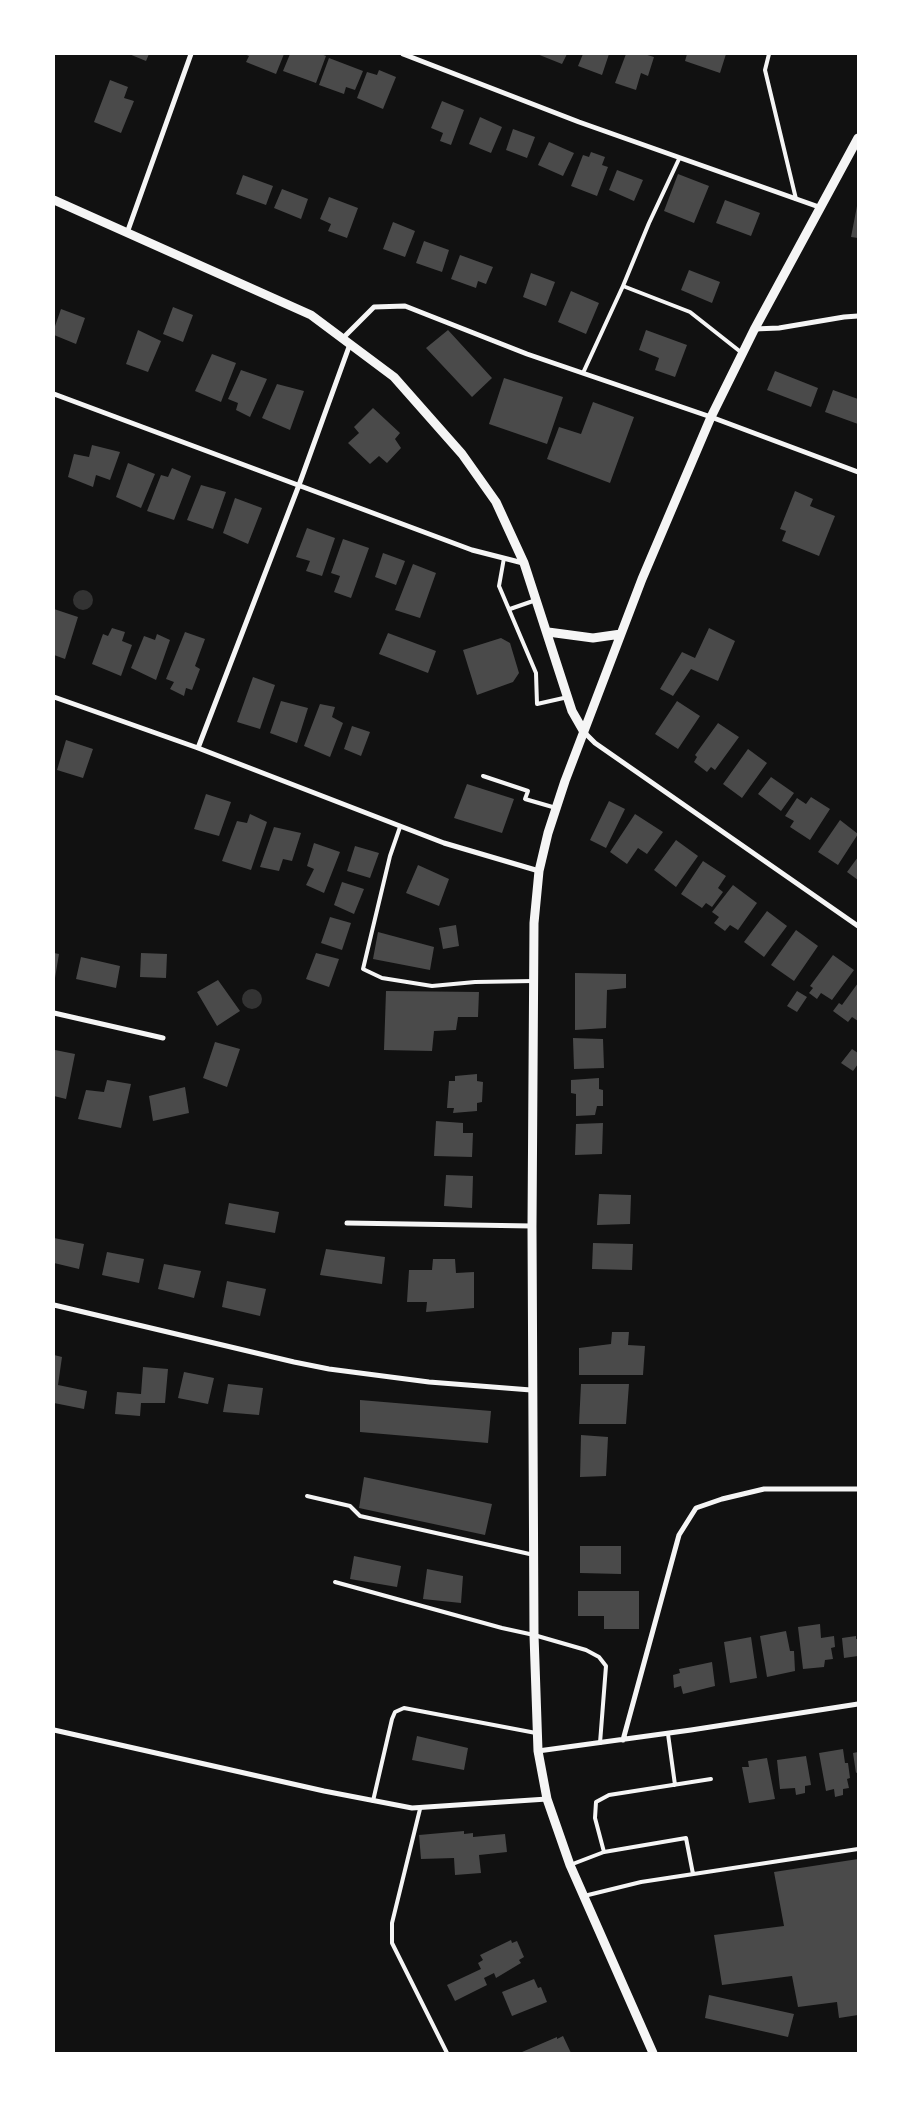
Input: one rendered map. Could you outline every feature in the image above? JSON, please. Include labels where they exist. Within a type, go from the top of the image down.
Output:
[{"type":"street","points":[[127,233],[191,54]]},
{"type":"street","points":[[403,54],[679,159],[819,207]]},
{"type":"street","points":[[653,2053],[570,1865],[547,1799],[536,1733],[532,1226],[534,923],[539,871],[556,808],[621,634],[642,579],[711,417],[754,330],[858,138]]},
{"type":"street","points":[[54,200],[310,315],[394,377],[462,454],[496,502],[524,563],[548,632],[572,711],[584,732],[595,743],[858,926]]},
{"type":"street","points":[[342,338],[374,307],[406,306],[527,354],[711,417],[858,472]]},
{"type":"street","points":[[754,330],[858,316]]},
{"type":"street","points":[[198,748],[299,485],[350,344]]},
{"type":"street","points":[[54,394],[472,550],[524,563]]},
{"type":"street","points":[[548,632],[578,638],[621,634]]},
{"type":"street","points":[[54,697],[198,748],[444,843],[539,871]]},
{"type":"street","points":[[54,1013],[163,1038]]},
{"type":"street","points":[[347,1223],[532,1226]]},
{"type":"street","points":[[54,1305],[329,1369],[429,1382],[532,1390]]},
{"type":"street","points":[[622,1740],[679,1534],[696,1508],[722,1499],[764,1489],[858,1489]]},
{"type":"street","points":[[538,1751],[668,1734],[858,1704]]},
{"type":"street","points":[[54,1730],[373,1801],[420,1809],[547,1799]]},
{"type":"lane","points":[[769,54],[765,70],[796,199]]},
{"type":"lane","points":[[583,373],[679,159]]},
{"type":"lane","points":[[623,286],[690,312],[743,353]]},
{"type":"lane","points":[[504,558],[499,586],[536,673],[537,704],[568,697]]},
{"type":"lane","points":[[510,609],[537,600]]},
{"type":"lane","points":[[483,776],[528,791],[525,799],[556,808]]},
{"type":"lane","points":[[400,827],[381,891],[363,968],[382,978],[432,986],[475,982],[533,981]]},
{"type":"lane","points":[[307,1496],[350,1506],[360,1516],[534,1555]]},
{"type":"lane","points":[[335,1582],[534,1635],[586,1650],[599,1656],[606,1666],[600,1743]]},
{"type":"lane","points":[[373,1801],[392,1719],[395,1712],[404,1708],[536,1733]]},
{"type":"lane","points":[[668,1734],[675,1785]]},
{"type":"lane","points":[[604,1852],[595,1818],[596,1802],[609,1795],[711,1779]]},
{"type":"lane","points":[[420,1809],[392,1923],[392,1943],[447,2053]]},
{"type":"lane","points":[[570,1865],[604,1852],[686,1838],[693,1874]]},
{"type":"lane","points":[[584,1896],[641,1882],[858,1849]]},
{"type":"shaded area","points":[[83,590],[90,593],[93,600],[90,607],[83,610],[76,607],[73,600],[76,593]]},
{"type":"shaded area","points":[[252,989],[259,992],[262,999],[259,1006],[252,1009],[245,1006],[242,999],[245,992]]},
{"type":"building","points":[[129,54],[149,54],[146,61]]},
{"type":"building","points":[[244,54],[284,54],[276,74],[246,62],[249,56]]},
{"type":"building","points":[[290,54],[321,54],[326,56],[316,83],[283,71]]},
{"type":"building","points":[[537,54],[567,54],[562,64]]},
{"type":"building","points":[[583,54],[609,54],[602,75],[578,66]]},
{"type":"building","points":[[626,54],[644,54],[654,57],[648,76],[641,73],[636,90],[615,83]]},
{"type":"building","points":[[687,54],[726,54],[720,73],[685,61]]},
{"type":"building","points":[[329,58],[363,71],[355,90],[346,87],[344,94],[319,85]]},
{"type":"building","points":[[379,70],[396,77],[383,109],[357,98],[367,72],[377,75]]},
{"type":"building","points":[[110,80],[128,87],[124,98],[134,101],[121,133],[94,122]]},
{"type":"building","points":[[442,101],[464,110],[451,145],[440,141],[443,133],[431,128]]},
{"type":"building","points":[[480,117],[502,127],[491,153],[469,144]]},
{"type":"building","points":[[513,129],[535,137],[527,158],[506,150]]},
{"type":"building","points":[[549,142],[574,153],[563,176],[538,165]]},
{"type":"building","points":[[591,152],[605,157],[602,165],[608,167],[597,196],[571,186],[583,155],[589,157]]},
{"type":"building","points":[[617,170],[643,180],[634,201],[609,190]]},
{"type":"building","points":[[678,174],[709,186],[694,223],[664,211]]},
{"type":"building","points":[[243,175],[273,186],[266,205],[236,194]]},
{"type":"building","points":[[282,189],[308,199],[301,219],[274,208]]},
{"type":"building","points":[[329,197],[358,208],[347,238],[328,231],[331,224],[320,219]]},
{"type":"building","points":[[725,200],[760,213],[751,236],[716,223]]},
{"type":"building","points":[[858,207],[858,238],[851,237]]},
{"type":"building","points":[[393,222],[415,231],[405,257],[383,249]]},
{"type":"building","points":[[424,241],[449,250],[442,272],[416,263]]},
{"type":"building","points":[[460,255],[493,267],[486,284],[478,281],[476,288],[451,279]]},
{"type":"building","points":[[689,270],[720,282],[712,303],[681,290]]},
{"type":"building","points":[[531,273],[555,282],[546,306],[523,297]]},
{"type":"building","points":[[571,291],[599,303],[586,334],[558,322]]},
{"type":"building","points":[[173,307],[193,315],[183,342],[163,334]]},
{"type":"building","points":[[61,309],[85,318],[76,344],[54,335],[54,329]]},
{"type":"building","points":[[138,330],[161,341],[148,372],[126,364]]},
{"type":"building","points":[[448,330],[492,378],[472,397],[426,348]]},
{"type":"building","points":[[646,330],[687,345],[675,377],[655,370],[659,358],[639,350]]},
{"type":"building","points":[[212,354],[236,363],[221,402],[195,391]]},
{"type":"building","points":[[241,370],[267,379],[250,417],[236,410],[238,403],[228,399]]},
{"type":"building","points":[[775,371],[818,388],[811,407],[767,390]]},
{"type":"building","points":[[504,378],[563,397],[547,444],[489,424]]},
{"type":"building","points":[[277,384],[304,391],[290,430],[262,418]]},
{"type":"building","points":[[833,390],[858,399],[858,424],[825,412]]},
{"type":"building","points":[[593,402],[634,417],[610,483],[547,459],[559,427],[581,434]]},
{"type":"building","points":[[373,408],[400,433],[395,439],[401,448],[387,463],[379,456],[370,464],[348,443],[359,433],[354,427]]},
{"type":"building","points":[[92,445],[120,452],[110,480],[96,475],[93,487],[68,477],[74,454],[89,457]]},
{"type":"building","points":[[128,463],[155,474],[141,508],[116,497]]},
{"type":"building","points":[[172,468],[191,476],[174,520],[147,511],[161,475],[168,477]]},
{"type":"building","points":[[201,485],[226,492],[213,529],[187,520]]},
{"type":"building","points":[[795,491],[813,499],[810,506],[835,516],[819,556],[782,541],[786,531],[780,529]]},
{"type":"building","points":[[235,498],[262,508],[248,544],[223,533]]},
{"type":"building","points":[[307,528],[335,538],[322,576],[306,571],[310,561],[296,557]]},
{"type":"building","points":[[343,539],[369,548],[351,598],[334,592],[340,576],[331,573]]},
{"type":"building","points":[[383,553],[405,561],[396,585],[375,577]]},
{"type":"building","points":[[413,564],[436,573],[420,618],[395,610]]},
{"type":"building","points":[[54,609],[78,617],[65,659],[54,655]]},
{"type":"building","points":[[112,628],[125,632],[122,641],[132,645],[121,676],[92,664],[103,634],[108,636]]},
{"type":"building","points":[[709,628],[735,641],[718,681],[691,669],[673,696],[660,689],[682,652],[695,658]]},
{"type":"building","points":[[185,632],[205,639],[195,666],[200,669],[192,690],[186,688],[184,696],[170,689],[174,682],[166,679]]},
{"type":"building","points":[[388,633],[436,651],[428,673],[379,654]]},
{"type":"building","points":[[157,634],[170,640],[156,680],[131,668],[144,636],[155,640]]},
{"type":"building","points":[[501,638],[510,643],[519,673],[513,682],[477,695],[463,650]]},
{"type":"building","points":[[253,677],[275,685],[260,729],[237,722]]},
{"type":"building","points":[[281,701],[308,708],[297,743],[270,733]]},
{"type":"building","points":[[677,701],[700,716],[678,749],[655,734]]},
{"type":"building","points":[[320,704],[335,707],[332,717],[343,723],[330,757],[304,746]]},
{"type":"building","points":[[718,723],[739,737],[715,770],[711,767],[707,772],[694,762],[697,757],[695,755]]},
{"type":"building","points":[[352,726],[370,732],[361,756],[344,749]]},
{"type":"building","points":[[66,740],[93,749],[83,778],[57,770]]},
{"type":"building","points":[[748,749],[767,763],[742,798],[723,784]]},
{"type":"building","points":[[771,777],[794,793],[781,811],[758,794]]},
{"type":"building","points":[[467,784],[514,799],[502,833],[454,818]]},
{"type":"building","points":[[206,794],[231,802],[219,836],[194,829]]},
{"type":"building","points":[[811,797],[830,809],[810,840],[790,827],[794,821],[785,816],[797,798],[806,804]]},
{"type":"building","points":[[609,801],[625,809],[606,848],[590,840]]},
{"type":"building","points":[[250,814],[267,822],[251,870],[222,861],[237,821],[247,823]]},
{"type":"building","points":[[635,814],[663,832],[647,854],[638,848],[627,864],[610,852]]},
{"type":"building","points":[[840,820],[858,834],[838,865],[818,852]]},
{"type":"building","points":[[274,827],[301,833],[292,861],[283,859],[279,871],[260,867]]},
{"type":"building","points":[[676,840],[698,856],[676,887],[654,870]]},
{"type":"building","points":[[314,843],[340,852],[324,893],[306,885],[314,869],[307,866]]},
{"type":"building","points":[[355,846],[379,853],[370,878],[347,871]]},
{"type":"building","points":[[858,857],[858,880],[847,872]]},
{"type":"building","points":[[703,861],[726,876],[718,888],[723,892],[712,907],[706,903],[702,908],[681,894]]},
{"type":"building","points":[[418,865],[449,879],[439,906],[406,893]]},
{"type":"building","points":[[342,882],[364,889],[354,914],[334,905]]},
{"type":"building","points":[[733,885],[757,903],[738,930],[730,925],[725,931],[714,923],[719,917],[712,912]]},
{"type":"building","points":[[767,911],[787,926],[764,957],[744,942]]},
{"type":"building","points":[[330,917],[351,923],[342,950],[321,943]]},
{"type":"building","points":[[456,925],[459,946],[443,949],[439,928]]},
{"type":"building","points":[[796,930],[818,946],[794,981],[771,965]]},
{"type":"building","points":[[378,932],[434,947],[430,970],[373,959]]},
{"type":"building","points":[[54,953],[59,954],[55,978],[54,977]]},
{"type":"building","points":[[141,953],[167,954],[166,978],[140,977]]},
{"type":"building","points":[[316,953],[339,959],[329,987],[306,979]]},
{"type":"building","points":[[833,955],[854,970],[832,1000],[821,993],[817,999],[809,993],[813,988],[810,986]]},
{"type":"building","points":[[81,957],[120,966],[116,988],[76,979]]},
{"type":"building","points":[[575,973],[626,974],[626,988],[607,990],[606,1028],[575,1030]]},
{"type":"building","points":[[218,980],[240,1011],[217,1026],[197,992]]},
{"type":"building","points":[[858,983],[858,1021],[852,1017],[848,1022],[833,1011],[839,1003],[842,1005]]},
{"type":"building","points":[[386,991],[479,992],[478,1017],[458,1017],[456,1030],[434,1031],[432,1051],[384,1050]]},
{"type":"building","points":[[797,991],[807,997],[797,1012],[787,1006]]},
{"type":"building","points":[[573,1038],[603,1039],[604,1068],[574,1069]]},
{"type":"building","points":[[215,1042],[240,1049],[227,1087],[203,1078]]},
{"type":"building","points":[[852,1049],[858,1053],[858,1064],[853,1071],[841,1063]]},
{"type":"building","points":[[55,1050],[75,1054],[66,1099],[54,1096]]},
{"type":"building","points":[[477,1074],[477,1081],[483,1082],[482,1102],[477,1103],[477,1111],[453,1113],[454,1108],[447,1108],[449,1081],[455,1081],[455,1076]]},
{"type":"building","points":[[599,1078],[599,1089],[603,1090],[603,1106],[597,1106],[595,1115],[576,1116],[576,1094],[571,1093],[571,1080]]},
{"type":"building","points":[[107,1080],[131,1084],[121,1128],[78,1119],[86,1090],[104,1092]]},
{"type":"building","points":[[185,1087],[189,1113],[153,1121],[149,1096]]},
{"type":"building","points":[[436,1121],[463,1123],[463,1133],[473,1133],[472,1157],[434,1156]]},
{"type":"building","points":[[603,1123],[602,1154],[575,1155],[576,1124]]},
{"type":"building","points":[[446,1175],[473,1176],[472,1208],[444,1206]]},
{"type":"building","points":[[599,1194],[631,1195],[630,1224],[597,1225]]},
{"type":"building","points":[[229,1203],[279,1212],[275,1233],[225,1224]]},
{"type":"building","points":[[54,1238],[84,1244],[79,1269],[54,1263]]},
{"type":"building","points":[[593,1243],[633,1244],[632,1270],[592,1269]]},
{"type":"building","points":[[326,1249],[385,1257],[382,1284],[320,1275]]},
{"type":"building","points":[[107,1252],[144,1259],[139,1283],[102,1275]]},
{"type":"building","points":[[433,1259],[455,1259],[456,1273],[474,1272],[474,1308],[426,1312],[427,1302],[407,1302],[409,1270],[432,1270]]},
{"type":"building","points":[[164,1264],[201,1271],[194,1298],[158,1289]]},
{"type":"building","points":[[227,1281],[266,1289],[260,1316],[222,1307]]},
{"type":"building","points":[[612,1332],[629,1332],[628,1345],[645,1346],[643,1375],[579,1375],[579,1348],[611,1344]]},
{"type":"building","points":[[54,1355],[62,1357],[58,1385],[87,1391],[84,1409],[54,1403]]},
{"type":"building","points":[[143,1367],[168,1369],[165,1403],[141,1403],[140,1416],[115,1414],[117,1392],[141,1394]]},
{"type":"building","points":[[184,1372],[214,1378],[208,1404],[178,1398]]},
{"type":"building","points":[[228,1384],[263,1388],[259,1415],[223,1412]]},
{"type":"building","points":[[581,1384],[629,1384],[626,1424],[579,1424]]},
{"type":"building","points":[[360,1400],[491,1411],[488,1443],[360,1432]]},
{"type":"building","points":[[581,1435],[608,1437],[606,1476],[580,1477]]},
{"type":"building","points":[[364,1477],[492,1504],[485,1535],[359,1508]]},
{"type":"building","points":[[580,1546],[621,1546],[621,1574],[580,1573]]},
{"type":"building","points":[[354,1556],[401,1566],[397,1587],[350,1579]]},
{"type":"building","points":[[427,1569],[463,1576],[461,1603],[423,1599]]},
{"type":"building","points":[[578,1591],[639,1591],[639,1629],[604,1629],[604,1616],[578,1616]]},
{"type":"building","points":[[820,1624],[821,1638],[834,1636],[835,1647],[831,1648],[833,1659],[825,1660],[824,1667],[803,1669],[798,1627]]},
{"type":"building","points":[[786,1631],[790,1651],[794,1651],[795,1671],[767,1677],[760,1636]]},
{"type":"building","points":[[856,1636],[856,1639],[858,1639],[858,1656],[844,1658],[842,1638]]},
{"type":"building","points":[[751,1637],[757,1678],[730,1683],[724,1642]]},
{"type":"building","points":[[712,1662],[715,1686],[683,1694],[681,1686],[674,1688],[673,1675],[680,1673],[679,1669]]},
{"type":"building","points":[[417,1736],[468,1748],[464,1770],[412,1760]]},
{"type":"building","points":[[843,1749],[845,1763],[848,1763],[850,1778],[847,1779],[849,1788],[843,1789],[843,1795],[835,1797],[834,1789],[826,1791],[819,1753]]},
{"type":"building","points":[[858,1752],[858,1772],[856,1773],[853,1753]]},
{"type":"building","points":[[806,1756],[811,1785],[805,1786],[805,1793],[796,1795],[795,1788],[780,1789],[777,1760]]},
{"type":"building","points":[[767,1758],[775,1799],[749,1803],[742,1767],[749,1767],[748,1761]]},
{"type":"building","points":[[464,1831],[464,1834],[473,1833],[473,1837],[505,1834],[507,1852],[479,1855],[481,1873],[455,1875],[454,1858],[421,1859],[419,1835]]},
{"type":"building","points":[[858,1859],[858,2015],[839,2018],[837,2002],[798,2007],[792,1976],[722,1985],[714,1935],[784,1926],[774,1872]]},
{"type":"building","points":[[511,1940],[512,1943],[517,1941],[524,1957],[519,1960],[521,1963],[496,1978],[494,1973],[484,1978],[487,1985],[455,2001],[447,1985],[481,1969],[478,1963],[483,1960],[480,1955]]},
{"type":"building","points":[[534,1979],[538,1988],[541,1987],[547,2002],[512,2016],[502,1992]]},
{"type":"building","points":[[709,1995],[794,2014],[788,2037],[705,2018]]},
{"type":"building","points":[[563,2036],[571,2053],[522,2052],[557,2037],[557,2039]]}]
